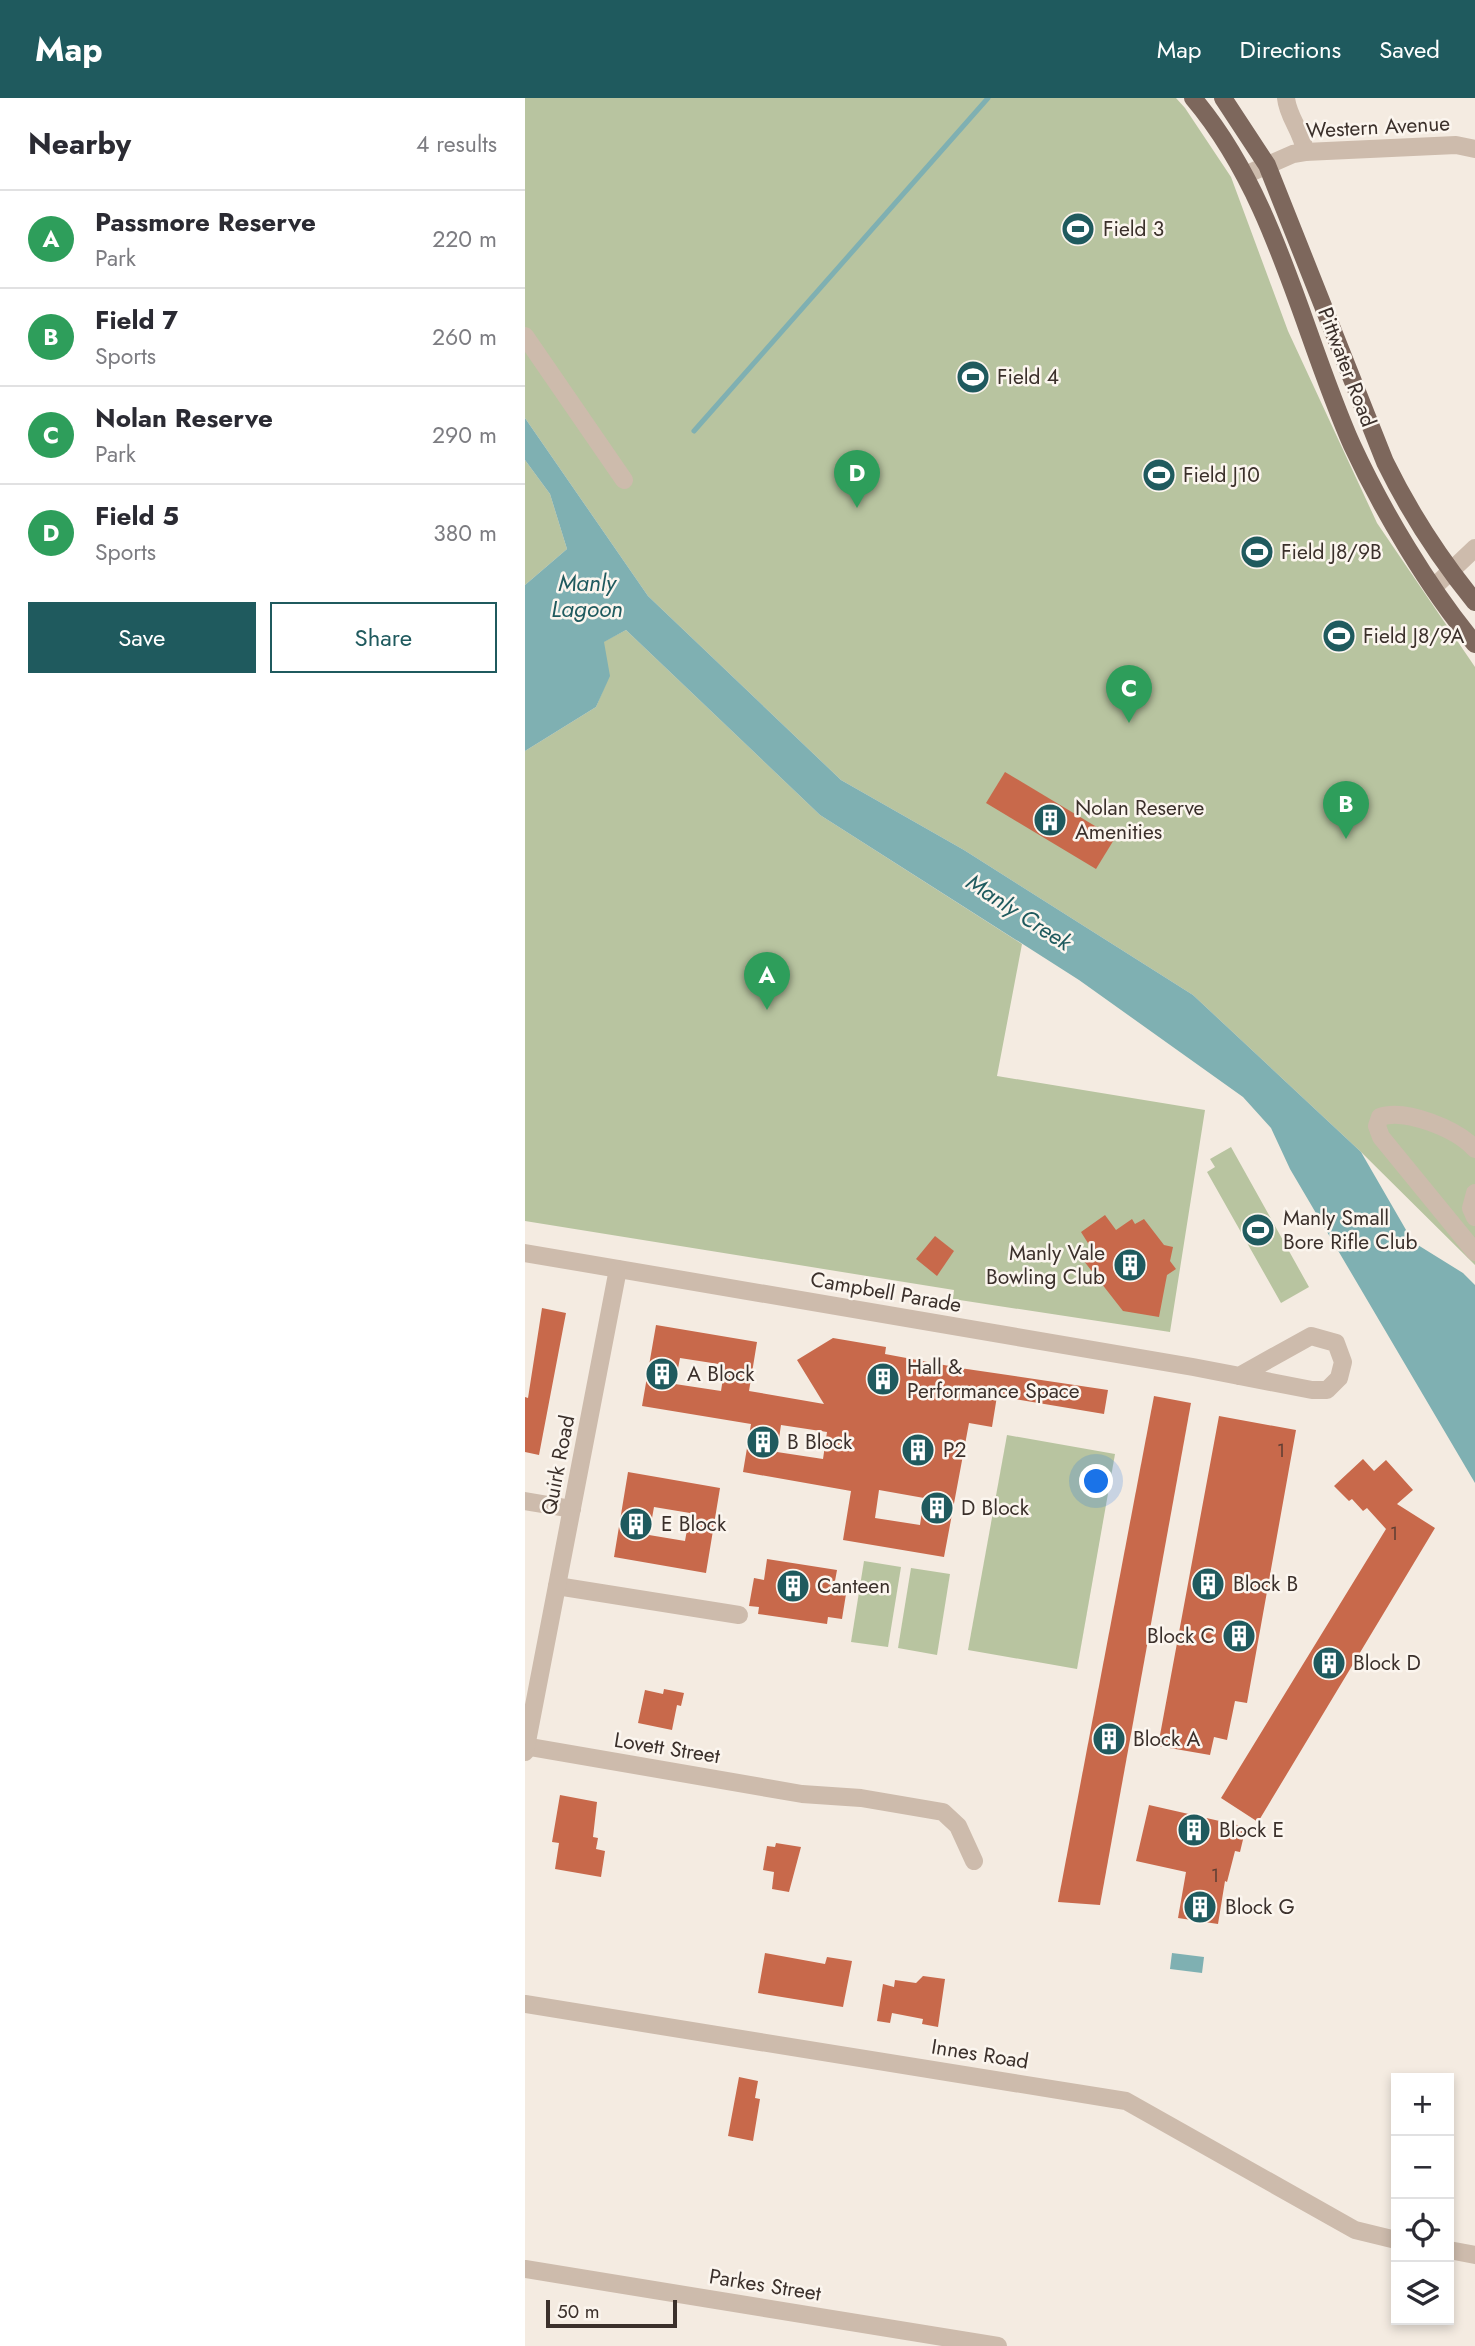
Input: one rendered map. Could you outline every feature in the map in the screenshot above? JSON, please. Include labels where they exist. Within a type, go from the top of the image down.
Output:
[{"type":"main road","name":"Pittwater Road","points":[[1193,98],[1245,175],[1352,443],[1381,503],[1475,644]]},
{"type":"main road","name":"Pittwater Road","points":[[1223,98],[1267,165],[1385,462],[1403,499],[1451,572],[1475,602]]},
{"type":"street","points":[[1286,98],[1287,110],[1304,140],[1305,152]]},
{"type":"street","name":"Western Avenue","points":[[1245,175],[1305,152],[1456,145],[1475,149]]},
{"type":"street","points":[[525,336],[624,480]]},
{"type":"street","points":[[1434,586],[1475,548]]},
{"type":"street","points":[[1475,1149],[1464,1136],[1448,1129],[1391,1113],[1380,1117],[1377,1126],[1381,1137],[1475,1252]]},
{"type":"street","points":[[1475,1193],[1471,1208],[1475,1217]]},
{"type":"street","name":"Campbell Parade","points":[[525,1253],[1313,1390],[1327,1390],[1339,1378],[1343,1362],[1336,1343],[1311,1336],[1298,1340],[1239,1376]]},
{"type":"street","name":"Quirk Road","points":[[525,1748],[618,1269]]},
{"type":"street","points":[[525,1501],[572,1509]]},
{"type":"street","points":[[557,1586],[739,1615]]},
{"type":"street","name":"Lovett Street","points":[[525,1748],[802,1794],[861,1798],[943,1812],[958,1826],[974,1861]]},
{"type":"street","name":"Innes Road","points":[[525,2004],[1126,2101],[1355,2230],[1391,2239]]},
{"type":"street","points":[[1454,2251],[1475,2255]]},
{"type":"street","name":"Parkes Street","points":[[525,2269],[998,2346]]},
{"type":"green space","points":[[525,98],[1176,98],[1185,108],[1231,177],[1288,331],[1377,523],[1475,667],[1475,1265],[1361,1152],[1193,995],[964,850],[841,780],[648,596],[525,418]]},
{"type":"green space","points":[[525,460],[550,494],[567,549],[525,585]]},
{"type":"green space","points":[[626,630],[820,815],[1022,944],[997,1076],[1205,1110],[1170,1332],[953,1299],[954,1290],[525,1221],[525,751],[596,707],[609,676],[603,642]]},
{"type":"green space","name":"Manly Small Bore Rifle Club","points":[[1231,1147],[1309,1287],[1281,1303],[1207,1172],[1215,1167],[1210,1159]]},
{"type":"green space","points":[[1007,1435],[1115,1454],[1077,1669],[968,1650]]},
{"type":"green space","points":[[864,1561],[901,1567],[888,1647],[851,1642]]},
{"type":"green space","points":[[911,1568],[950,1574],[937,1655],[898,1648]]},
{"type":"water","name":"Manly Lagoon","points":[[525,418],[648,596],[841,780],[964,850],[1193,995],[1361,1152],[1413,1242],[1463,1273],[1475,1285],[1475,1483],[1290,1169],[1271,1128],[1243,1097],[1079,980],[820,815],[626,630],[604,642],[610,676],[596,707],[525,751],[525,585],[567,549],[550,494],[525,460]]},
{"type":"water","points":[[1172,1953],[1204,1957],[1202,1973],[1170,1969]]},
{"type":"building","name":"Nolan Reserve Amenities","points":[[1005,772],[1115,838],[1096,869],[986,803]]},
{"type":"building","name":"Manly Vale Bowling Club","points":[[1105,1215],[1116,1230],[1132,1219],[1135,1224],[1144,1219],[1164,1245],[1173,1247],[1170,1261],[1176,1269],[1167,1275],[1159,1317],[1123,1311],[1080,1256],[1091,1248],[1081,1232]]},
{"type":"building","points":[[935,1236],[954,1251],[937,1276],[916,1259]]},
{"type":"building","points":[[542,1308],[566,1313],[539,1455],[525,1452],[525,1397],[528,1398]]},
{"type":"building","points":[[656,1325],[757,1342],[749,1391],[824,1404],[797,1360],[833,1338],[886,1347],[885,1354],[1108,1390],[1104,1414],[997,1396],[992,1427],[969,1423],[944,1557],[843,1540],[851,1491],[743,1472],[751,1424],[642,1406]],"holes":[[[680,1358],[725,1365],[721,1391],[675,1384]],[[781,1425],[827,1432],[823,1459],[777,1452]],[[879,1490],[924,1498],[920,1525],[875,1518]]]},
{"type":"building","name":"Block A","points":[[1154,1396],[1191,1403],[1100,1905],[1058,1902]]},
{"type":"building","points":[[1219,1416],[1296,1430],[1247,1703],[1235,1701],[1227,1740],[1214,1737],[1210,1755],[1158,1746]]},
{"type":"building","name":"Block D","points":[[1363,1459],[1374,1471],[1386,1460],[1413,1490],[1397,1504],[1435,1528],[1258,1822],[1221,1798],[1386,1529],[1367,1508],[1363,1511],[1334,1486]]},
{"type":"building","name":"E Block","points":[[628,1472],[720,1488],[706,1573],[614,1557]],"holes":[[[654,1507],[690,1513],[685,1541],[649,1535]]]},
{"type":"building","name":"Canteen","points":[[767,1559],[837,1570],[833,1592],[846,1594],[842,1619],[828,1617],[827,1624],[758,1614],[759,1607],[749,1606],[754,1578],[764,1580]]},
{"type":"building","points":[[664,1689],[684,1693],[681,1706],[677,1705],[672,1730],[638,1723],[645,1690],[663,1694]]},
{"type":"building","points":[[560,1795],[597,1802],[593,1837],[598,1838],[596,1849],[605,1851],[601,1877],[555,1869],[559,1843],[552,1842]]},
{"type":"building","points":[[1149,1805],[1246,1827],[1240,1852],[1235,1851],[1227,1882],[1225,1881],[1218,1924],[1178,1918],[1186,1872],[1136,1861]]},
{"type":"building","points":[[776,1843],[801,1847],[789,1892],[772,1889],[774,1872],[763,1870],[767,1846],[775,1847]]},
{"type":"building","points":[[765,1953],[825,1964],[827,1957],[852,1961],[843,2007],[758,1993]]},
{"type":"building","points":[[923,1976],[945,1979],[938,2027],[922,2024],[923,2019],[892,2013],[890,2023],[877,2021],[883,1984],[894,1987],[895,1980],[916,1983]]},
{"type":"building","points":[[739,2077],[758,2081],[755,2098],[760,2099],[753,2141],[728,2136]]},
{"type":"waterway","points":[[694,431],[988,98]]},
{"type":"place","name":"Field 3","points":[[1078,229]]},
{"type":"place","name":"Field 4","points":[[973,377]]},
{"type":"place","name":"Field J10","points":[[1159,475]]},
{"type":"place","name":"Field 5","points":[[857,508]]},
{"type":"place","name":"Field J8/9B","points":[[1257,552]]},
{"type":"place","name":"Field J8/9A","points":[[1339,636]]},
{"type":"place","name":"Nolan Reserve","points":[[1129,723]]},
{"type":"place","name":"Nolan Reserve Amenities","points":[[1050,820]]},
{"type":"place","name":"Field 7","points":[[1346,839]]},
{"type":"place","name":"Passmore Reserve","points":[[767,1010]]},
{"type":"place","name":"Manly Small Bore Rifle Club","points":[[1258,1230]]},
{"type":"place","name":"Manly Vale Bowling Club","points":[[1130,1265]]},
{"type":"place","name":"A Block","points":[[662,1374]]},
{"type":"place","name":"Hall & Performance Space","points":[[883,1379]]},
{"type":"place","name":"B Block","points":[[763,1442]]},
{"type":"place","name":"P2","points":[[918,1450]]},
{"type":"place","name":"D Block","points":[[937,1508]]},
{"type":"place","name":"E Block","points":[[636,1524]]},
{"type":"place","name":"Block B","points":[[1208,1584]]},
{"type":"place","name":"Canteen","points":[[793,1586]]},
{"type":"place","name":"Block C","points":[[1239,1636]]},
{"type":"place","name":"Block D","points":[[1329,1663]]},
{"type":"place","name":"Block A","points":[[1109,1739]]},
{"type":"place","name":"Block E","points":[[1194,1830]]},
{"type":"place","name":"Block G","points":[[1200,1907]]},
{"type":"water label","name":"Manly Creek","points":[[1019,912]]}]
